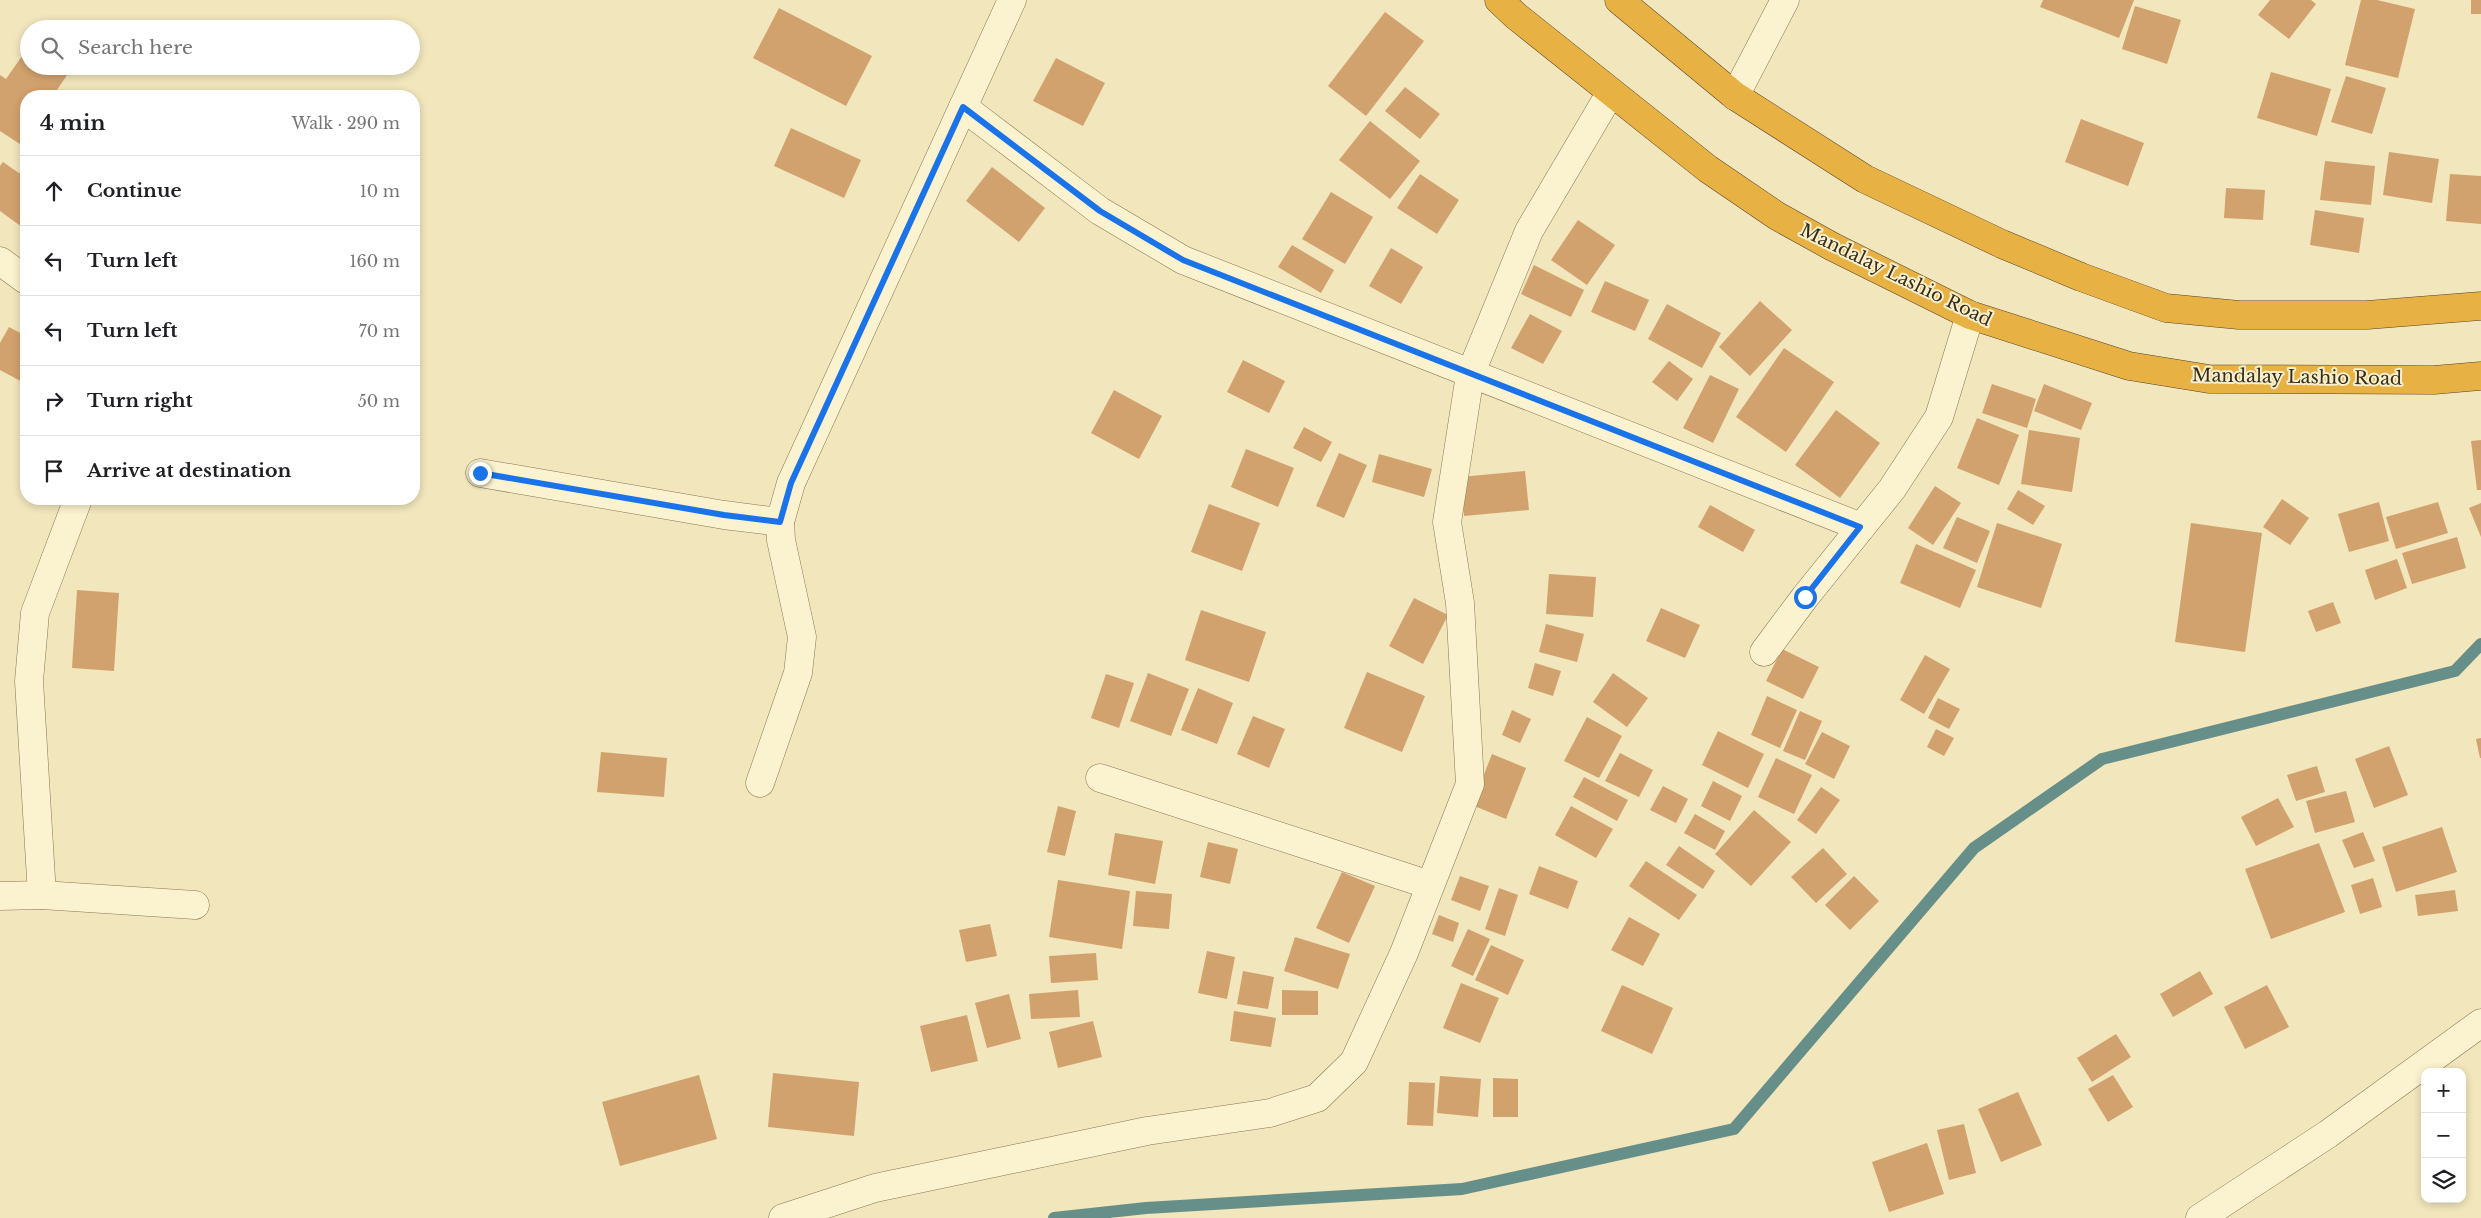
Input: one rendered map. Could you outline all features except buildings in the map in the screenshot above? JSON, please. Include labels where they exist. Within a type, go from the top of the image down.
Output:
[{"type":"highway","name":"Mandalay Lashio Road","points":[[1499,0],[1708,169],[1777,216],[1833,247],[1970,315],[2128,366],[2209,379],[2434,380],[2481,376]]},
{"type":"highway","points":[[1619,0],[1735,96],[1865,179],[2002,244],[2081,277],[2166,308],[2239,315],[2367,315],[2481,306]]},
{"type":"street","points":[[760,783],[798,672],[802,637],[781,540],[780,522],[791,483],[1012,0]]},
{"type":"street","points":[[1735,96],[1784,0]]},
{"type":"street","points":[[784,1218],[875,1188],[1146,1131],[1270,1113],[1317,1098],[1354,1062],[1404,952],[1470,784],[1460,603],[1447,522],[1470,374],[1529,231],[1611,92]]},
{"type":"street","points":[[963,107],[1100,211],[1183,260],[1860,527]]},
{"type":"street","points":[[0,261],[20,276]]},
{"type":"street","points":[[1764,652],[1892,488],[1939,417],[1970,315]]},
{"type":"street","points":[[480,473],[724,515],[780,522]]},
{"type":"street","points":[[42,895],[30,681],[35,613],[76,505]]},
{"type":"street","points":[[1100,778],[1430,885]]},
{"type":"street","points":[[0,896],[42,895],[196,905]]},
{"type":"street","points":[[2200,1218],[2328,1134],[2481,1023]]},
{"type":"waterway","points":[[1054,1218],[1146,1208],[1462,1189],[1734,1129],[1974,848],[2102,759],[2455,671],[2481,644]]},
{"type":"route","points":[[480,473],[724,515],[780,522],[791,483],[963,107],[1100,211],[1183,260],[1860,527],[1805,597]]}]
